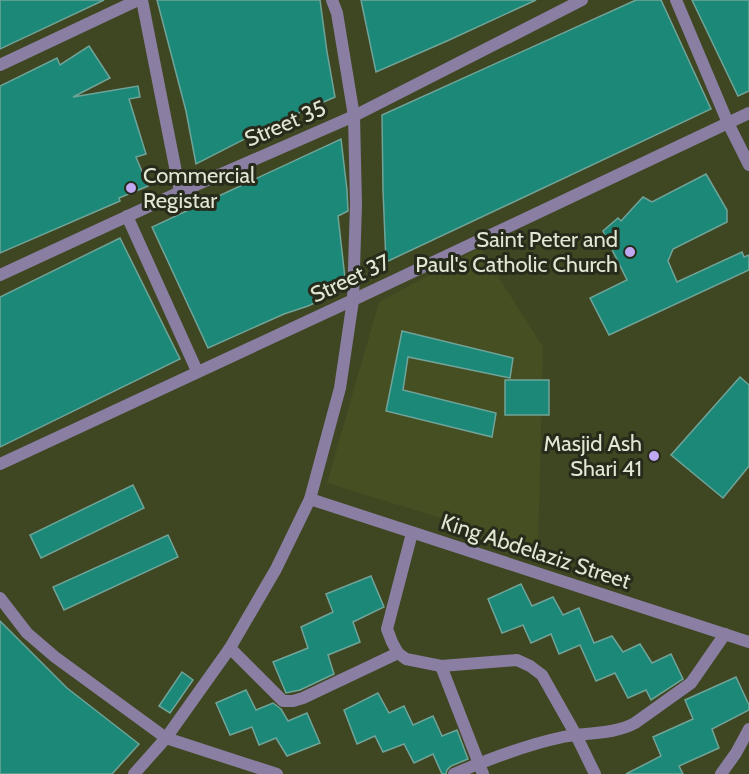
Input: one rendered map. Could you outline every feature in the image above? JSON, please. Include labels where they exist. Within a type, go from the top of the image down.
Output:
[{"type":"street","points":[[0,65],[140,0],[180,192]]},
{"type":"street","points":[[134,774],[166,738],[230,648],[276,569],[310,500],[340,388],[353,300],[356,205],[354,116],[337,13],[332,0]]},
{"type":"street","name":"Street 35","points":[[0,275],[180,192],[354,116],[582,0]]},
{"type":"street","points":[[676,0],[728,123],[749,165]]},
{"type":"street","name":"Street 37","points":[[0,464],[749,113]]},
{"type":"street","points":[[127,216],[197,371]]},
{"type":"street","name":"King Abdelaziz Street","points":[[310,500],[749,642]]},
{"type":"street","points":[[412,533],[387,629],[399,653],[406,659],[441,666],[517,660],[530,666],[542,675],[595,774]]},
{"type":"street","points":[[0,598],[27,633],[48,651],[166,738],[277,774]]},
{"type":"street","points":[[454,774],[482,768],[515,750],[576,735],[618,730],[635,723],[691,683],[725,634]]},
{"type":"street","points":[[230,648],[283,701],[303,698],[399,653]]},
{"type":"street","points":[[441,666],[482,768]]},
{"type":"street","points":[[720,774],[736,753],[749,729]]},
{"type":"shaded area","points":[[480,248],[543,347],[538,548],[327,483],[379,302]]},
{"type":"building","points":[[0,0],[104,0],[0,49]]},
{"type":"building","points":[[157,0],[320,0],[335,97],[278,122],[196,164],[186,111]]},
{"type":"building","points":[[361,0],[536,0],[376,72]]},
{"type":"building","points":[[636,0],[661,0],[711,109],[386,262],[382,115]]},
{"type":"building","points":[[692,0],[749,0],[749,91],[738,96]]},
{"type":"building","points":[[89,46],[110,78],[73,97],[138,86],[140,97],[129,99],[146,154],[136,157],[148,186],[119,198],[120,201],[0,253],[0,86],[57,58],[60,65]]},
{"type":"building","points":[[341,139],[348,211],[338,216],[345,289],[208,348],[152,227]]},
{"type":"building","points":[[706,174],[727,210],[727,222],[673,249],[668,261],[677,282],[742,252],[744,257],[749,255],[749,270],[609,335],[590,298],[627,280],[603,231],[618,218],[621,221],[643,197],[652,202]]},
{"type":"building","points":[[120,238],[180,359],[0,447],[0,297]]},
{"type":"building","points":[[402,331],[513,358],[510,378],[408,357],[403,390],[496,413],[492,437],[386,411]]},
{"type":"building","points":[[740,377],[749,385],[749,466],[723,498],[671,455]]},
{"type":"building","points":[[505,380],[549,380],[549,415],[505,415]]},
{"type":"building","points":[[133,485],[144,508],[41,558],[30,535]]},
{"type":"building","points":[[168,535],[178,557],[64,610],[53,587]]},
{"type":"building","points":[[371,576],[384,607],[353,622],[360,642],[328,655],[334,674],[300,690],[286,693],[273,662],[308,648],[301,627],[333,612],[326,594]]},
{"type":"building","points":[[521,584],[532,606],[553,597],[563,615],[579,608],[594,643],[612,636],[623,652],[640,644],[652,663],[671,654],[683,679],[651,700],[646,690],[628,698],[615,673],[596,681],[580,645],[559,654],[551,634],[531,643],[523,625],[502,633],[488,599]]},
{"type":"building","points":[[0,621],[67,688],[139,744],[112,774],[0,774]]},
{"type":"building","points":[[182,672],[193,680],[170,713],[159,706]]},
{"type":"building","points":[[736,677],[749,705],[749,710],[712,729],[719,748],[679,766],[683,774],[626,774],[661,756],[653,737],[693,719],[685,700]]},
{"type":"building","points":[[246,690],[256,710],[273,703],[281,709],[288,721],[307,713],[320,743],[287,756],[276,738],[259,745],[252,727],[230,735],[216,703]]},
{"type":"building","points":[[378,693],[389,713],[404,706],[413,725],[433,716],[442,736],[457,730],[468,759],[451,766],[446,774],[442,774],[433,754],[414,763],[404,744],[383,752],[375,736],[357,744],[344,710]]},
{"type":"place","name":"Commercial Registar","points":[[131,188]]},
{"type":"place","name":"Saint Peter and Paul's Catholic Church","points":[[630,252]]},
{"type":"place","name":"Masjid Ash Shari 41","points":[[654,456]]}]
